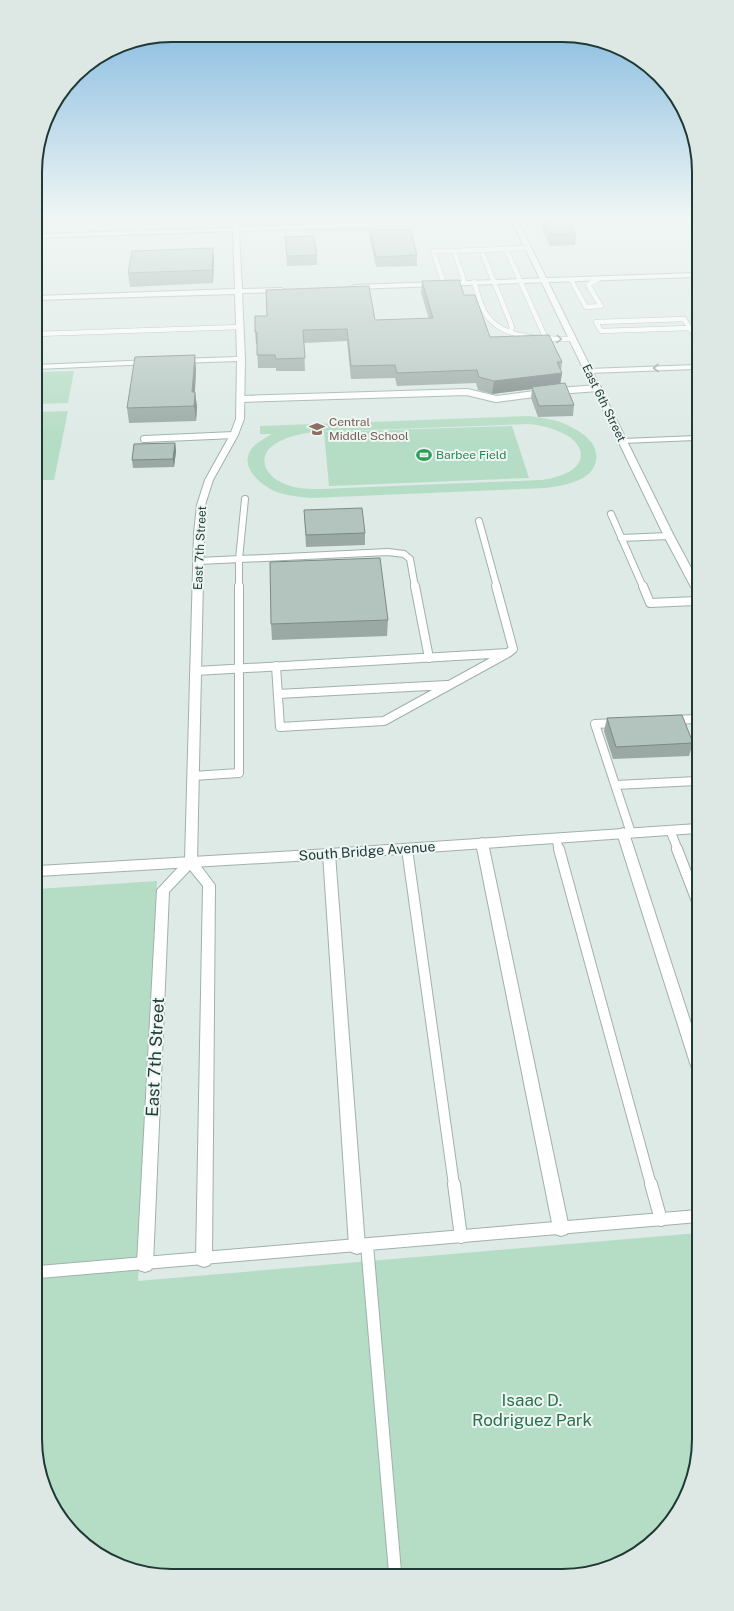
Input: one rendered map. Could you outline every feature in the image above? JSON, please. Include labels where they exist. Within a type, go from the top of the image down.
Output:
[{"type":"street","points":[[42,298],[146,294]]},
{"type":"street","name":"East 7th Street","points":[[145,1264],[163,890],[191,862],[201,505],[209,480],[234,435],[240,419],[241,359],[238,294]]},
{"type":"street","name":"East 6th Street","points":[[551,294],[669,536],[692,577]]},
{"type":"street","points":[[42,366],[241,359]]},
{"type":"street","points":[[589,371],[692,367]]},
{"type":"street","points":[[622,441],[692,438]]},
{"type":"street","name":"South Bridge Avenue","points":[[42,871],[329,854],[692,828]]},
{"type":"street","points":[[627,833],[692,1047]]},
{"type":"street","points":[[482,843],[561,1228]]},
{"type":"street","points":[[329,854],[362,1245]]},
{"type":"street","points":[[191,862],[210,884],[204,1259]]},
{"type":"lane","points":[[479,294],[487,316],[494,324],[527,336],[546,339],[573,339]]},
{"type":"lane","points":[[498,294],[511,324],[510,331]]},
{"type":"lane","points":[[525,294],[546,339]]},
{"type":"lane","points":[[579,294],[586,307],[601,306],[594,294]]},
{"type":"lane","points":[[689,328],[601,331],[596,322],[684,319],[692,332]]},
{"type":"lane","points":[[42,334],[240,327]]},
{"type":"lane","points":[[241,398],[467,392],[496,399],[551,391],[598,388]]},
{"type":"lane","points":[[144,439],[234,435]]},
{"type":"lane","points":[[193,776],[239,773],[239,559],[245,499]]},
{"type":"lane","points":[[611,514],[650,603],[692,601]]},
{"type":"lane","points":[[276,666],[280,727],[384,721],[508,653],[513,649],[479,521]]},
{"type":"lane","points":[[621,538],[669,536]]},
{"type":"lane","points":[[199,561],[388,552],[404,554],[410,559],[429,658]]},
{"type":"lane","points":[[196,671],[508,653]]},
{"type":"lane","points":[[278,694],[450,685]]},
{"type":"lane","points":[[665,720],[692,719]]},
{"type":"lane","points":[[626,722],[595,724],[616,785],[627,833]]},
{"type":"lane","points":[[616,785],[692,781]]},
{"type":"lane","points":[[670,830],[692,888]]},
{"type":"lane","points":[[556,838],[661,1220]]},
{"type":"lane","points":[[407,848],[461,1237]]},
{"type":"lane","points":[[42,1272],[692,1217]]},
{"type":"lane","points":[[362,1245],[395,1569]]},
{"type":"green space","points":[[74,371],[68,403],[42,404],[42,372]]},
{"type":"green space","points":[[68,411],[54,480],[42,480],[42,412]]},
{"type":"green space","points":[[530,416],[557,421],[577,430],[593,444],[596,450],[596,457],[594,467],[586,476],[571,483],[545,488],[311,498],[280,493],[267,487],[254,476],[248,463],[248,455],[254,446],[272,434],[260,434],[260,426]],"holes":[[[533,425],[544,426],[555,430],[574,440],[580,450],[581,457],[579,463],[574,468],[562,475],[542,480],[313,489],[289,486],[277,480],[266,468],[264,459],[267,452],[279,441],[313,432]]]},
{"type":"green space","name":"Barbee Field","points":[[512,426],[529,478],[329,486],[324,432]]},
{"type":"green space","name":"Isaac D. Rodriguez Park","points":[[157,881],[138,1281],[692,1234],[692,1448],[690,1464],[682,1489],[675,1504],[660,1525],[648,1537],[619,1556],[596,1565],[579,1568],[163,1569],[147,1567],[115,1556],[86,1537],[74,1525],[55,1496],[46,1473],[42,1439],[42,889]]},
{"type":"building","points":[[266,294],[370,294],[375,320],[433,318],[426,294],[475,295],[490,337],[549,335],[562,362],[557,362],[562,373],[494,381],[479,377],[477,370],[397,373],[395,365],[351,366],[347,329],[303,330],[305,358],[276,359],[275,355],[257,355],[255,316],[267,316]]},
{"type":"building","points":[[195,355],[192,392],[195,392],[194,406],[127,408],[135,357]]},
{"type":"building","points":[[565,383],[574,405],[539,406],[532,387]]},
{"type":"building","points":[[175,443],[173,459],[132,460],[134,444]]},
{"type":"building","points":[[362,508],[365,533],[306,535],[304,510]]},
{"type":"building","points":[[380,558],[388,620],[271,624],[270,562]]},
{"type":"building","points":[[682,715],[692,743],[616,747],[607,718]]},
{"type":"place","name":"Central Middle School","points":[[317,429]]},
{"type":"place","name":"Barbee Field","points":[[424,455]]}]
